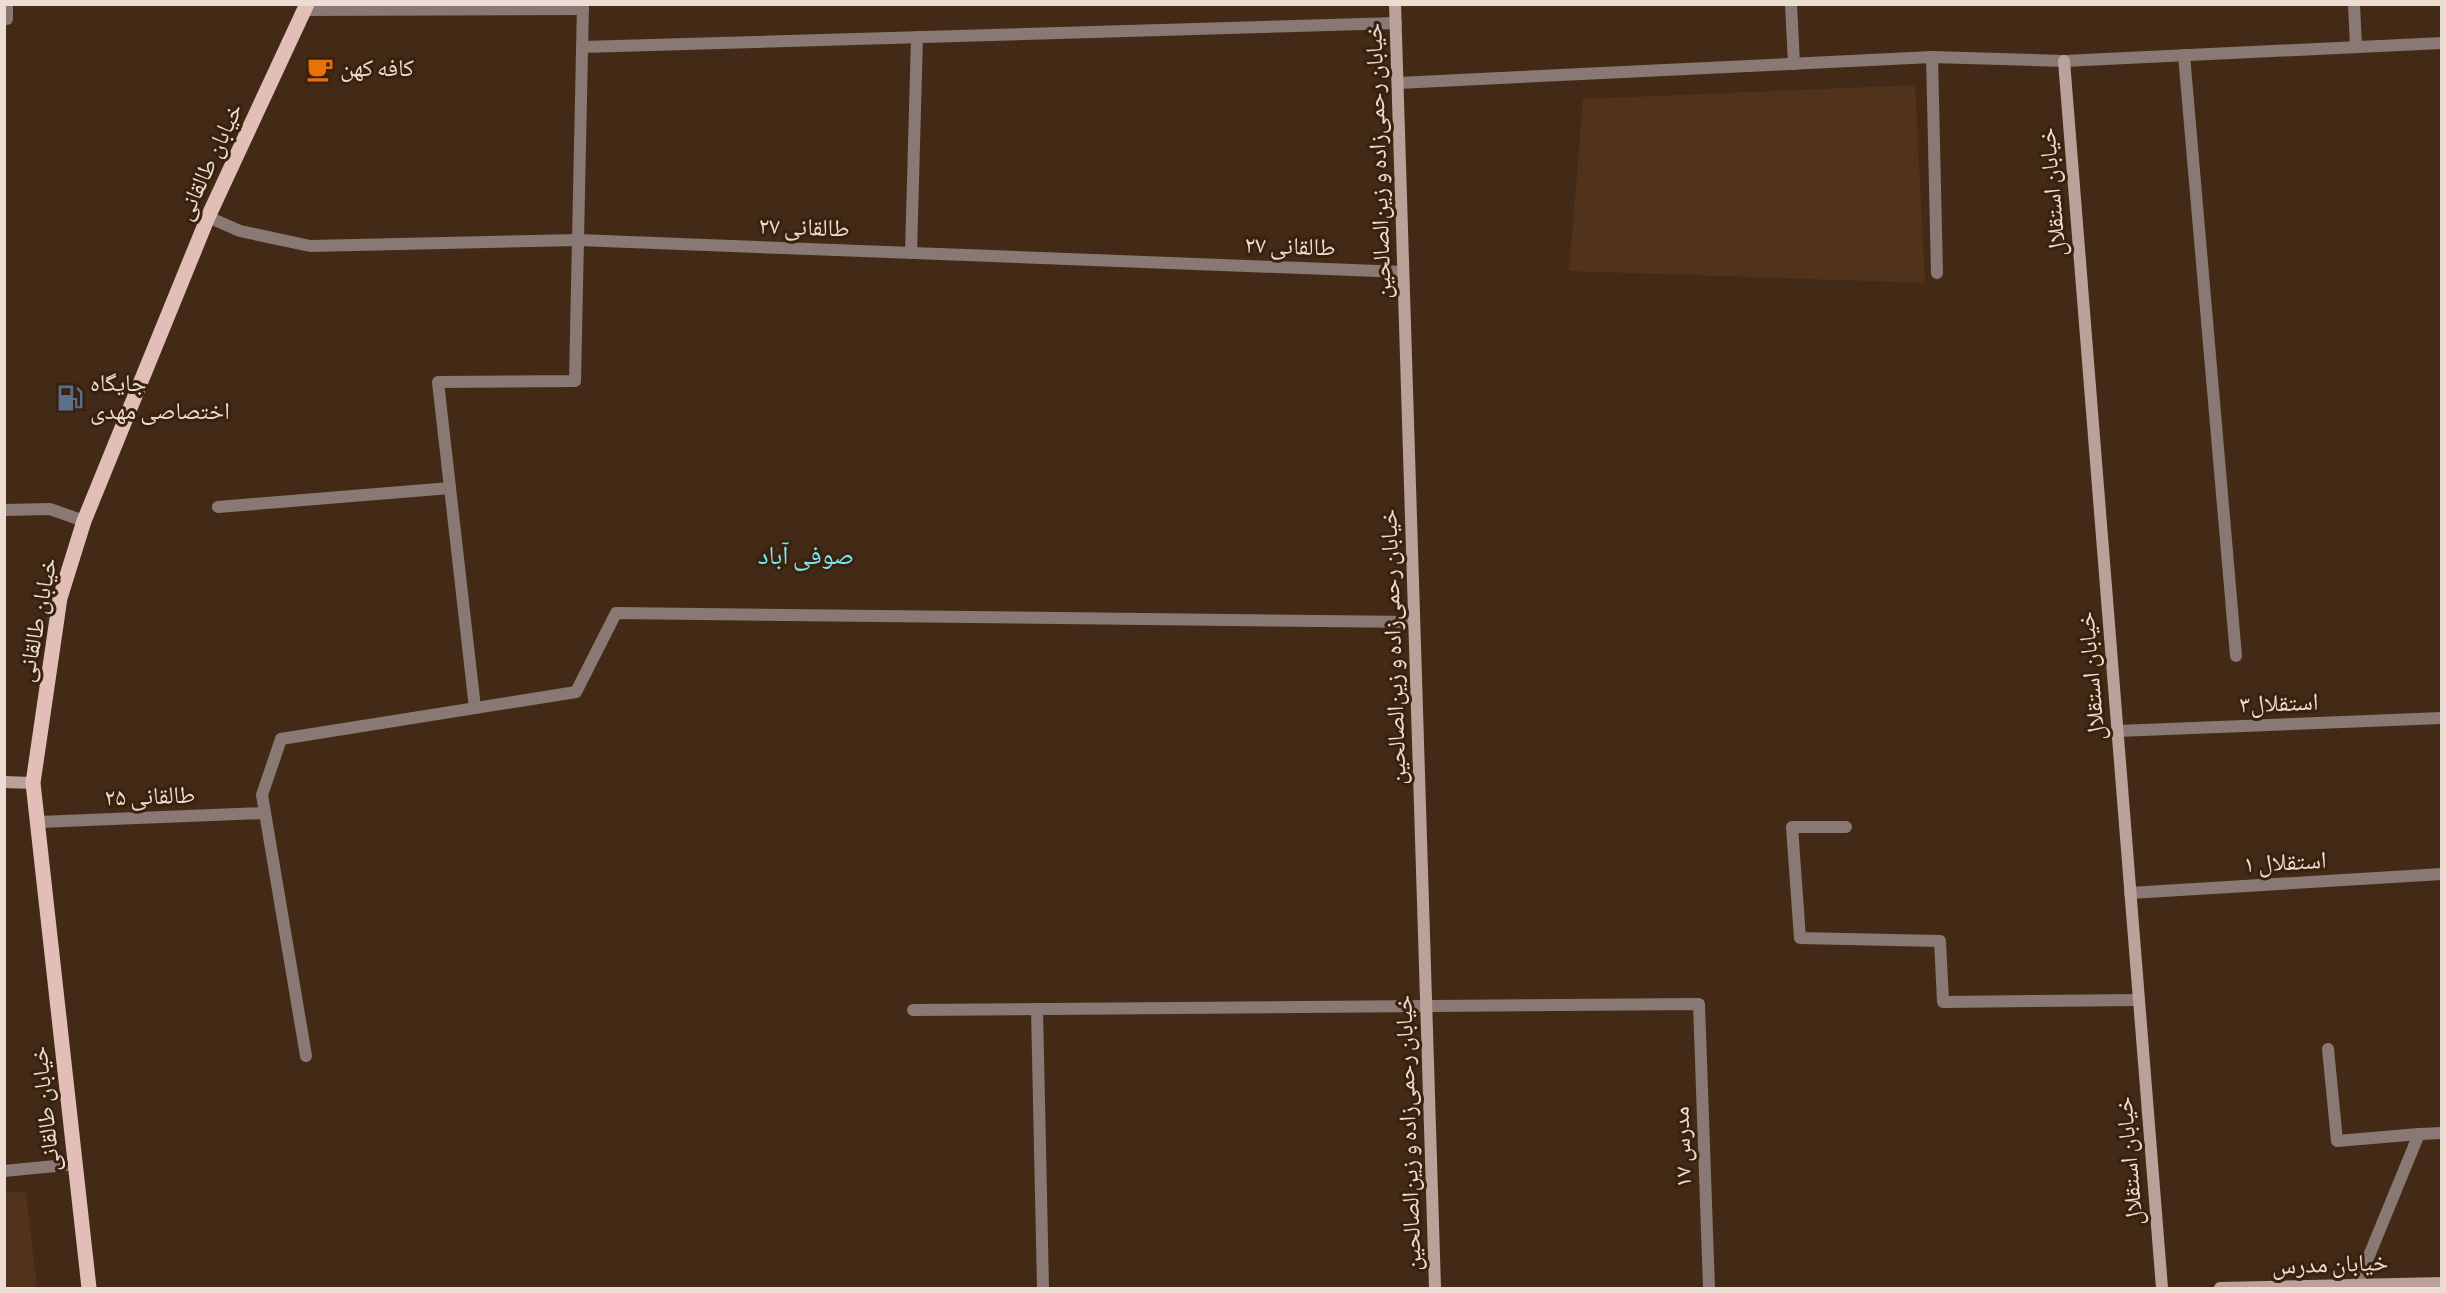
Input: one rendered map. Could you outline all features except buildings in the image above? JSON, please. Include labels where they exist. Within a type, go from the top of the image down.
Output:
[{"type":"main road","name":"خیابان طالقانی","points":[[89,1288],[33,783],[60,598],[84,521],[208,217],[306,7]]},
{"type":"street","points":[[7,4],[7,19]]},
{"type":"street","name":"خیابان رحمی‌زاده و زین‌الصالحین","points":[[1395,4],[1435,1288]]},
{"type":"street","points":[[1791,4],[1794,64]]},
{"type":"street","points":[[2354,4],[2356,47]]},
{"type":"street","points":[[306,7],[583,7],[575,381],[438,382],[475,708]]},
{"type":"street","points":[[582,47],[1396,23]]},
{"type":"street","points":[[911,253],[917,38]]},
{"type":"street","points":[[1398,83],[1932,57],[2064,61],[2442,43]]},
{"type":"street","points":[[2184,55],[2236,656]]},
{"type":"street","points":[[1932,57],[1937,273]]},
{"type":"street","name":"خیابان استقلال","points":[[2064,61],[2162,1288]]},
{"type":"street","name":"طالقانی ۲۷","points":[[208,217],[240,231],[310,246],[578,240],[1403,272]]},
{"type":"street","points":[[219,507],[450,488]]},
{"type":"street","points":[[4,510],[50,509],[84,521]]},
{"type":"street","points":[[306,1056],[262,795],[281,739],[576,692],[616,613],[1414,622]]},
{"type":"street","name":"استقلال۳","points":[[2117,731],[2442,718]]},
{"type":"street","points":[[4,782],[33,783]]},
{"type":"street","name":"طالقانی ۲۵","points":[[38,822],[265,813]]},
{"type":"street","points":[[1846,827],[1792,827],[1800,938],[1940,941],[1943,1002],[2139,1000]]},
{"type":"street","name":"استقلال ۱","points":[[2130,893],[2442,874]]},
{"type":"street","name":"مدرس ۱۷","points":[[1426,1006],[1700,1004],[1709,1288]]},
{"type":"street","points":[[913,1010],[1426,1006]]},
{"type":"street","points":[[1037,1009],[1042,1288]]},
{"type":"street","points":[[2328,1049],[2337,1141],[2442,1133]]},
{"type":"street","points":[[2357,1285],[2419,1134]]},
{"type":"street","points":[[4,1171],[75,1164]]},
{"type":"street","name":"خیابان مدرس","points":[[2220,1288],[2442,1283]]},
{"type":"shaded area","points":[[1915,85],[1925,283],[1569,271],[1583,99]]},
{"type":"shaded area","points":[[26,1191],[37,1288],[5,1288],[5,1193]]},
{"type":"place","name":"کافه کهن","points":[[320,69]]},
{"type":"place","name":"جایگاه اختصاصی مهدی","points":[[70,398]]},
{"type":"district","name":"صوفی آباد","points":[[806,556]]}]
